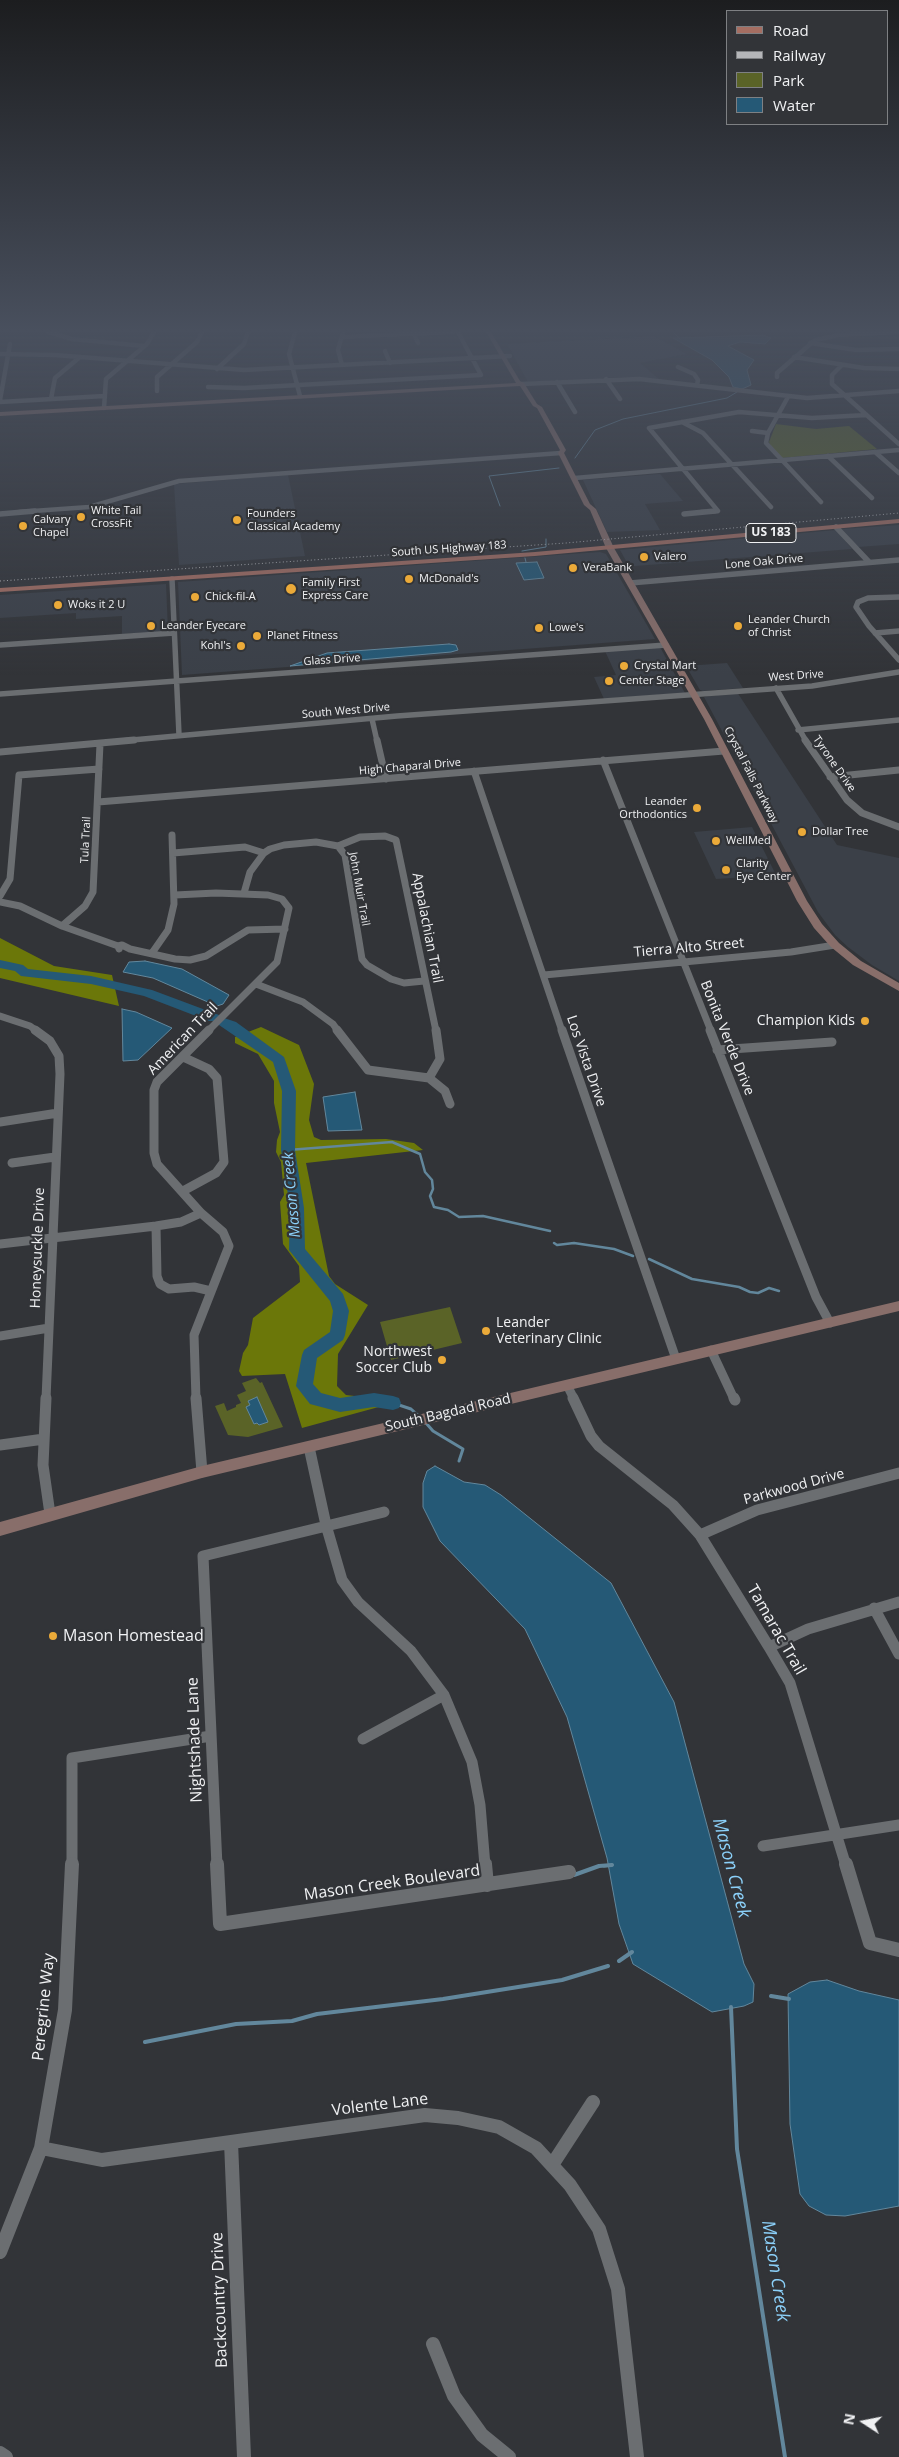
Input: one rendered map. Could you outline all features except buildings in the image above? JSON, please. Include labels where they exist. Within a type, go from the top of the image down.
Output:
[{"type":"main road","name":"Crystal Falls Parkway","points":[[554,447],[561,453],[575,478],[587,505],[586,510],[601,541],[610,548],[694,694],[802,901],[818,926],[836,945],[857,963],[899,988]]},
{"type":"main road","name":"South US Highway 183","points":[[0,590],[610,548],[899,521]]},
{"type":"main road","name":"South Bagdad Road","points":[[0,1529],[202,1472],[899,1306]]},
{"type":"street","points":[[664,447],[718,511],[684,514]]},
{"type":"street","points":[[716,447],[771,507]]},
{"type":"street","points":[[768,447],[821,502]]},
{"type":"street","points":[[575,478],[899,450]]},
{"type":"street","points":[[875,452],[899,473]]},
{"type":"street","points":[[0,514],[89,507],[178,482],[561,453]]},
{"type":"street","points":[[828,456],[872,498]]},
{"type":"street","points":[[836,526],[869,562]]},
{"type":"street","name":"Lone Oak Drive","points":[[630,583],[899,560]]},
{"type":"street","points":[[172,579],[179,735]]},
{"type":"street","points":[[899,597],[868,598],[858,602],[857,609],[899,660]]},
{"type":"street","points":[[875,633],[899,631]]},
{"type":"street","points":[[0,645],[174,633]]},
{"type":"street","name":"Glass Drive","points":[[0,694],[666,645]]},
{"type":"street","name":"West Drive","points":[[694,694],[822,685],[899,672]]},
{"type":"street","name":"Tyrone Drive","points":[[776,688],[798,730],[846,800],[874,819],[899,828]]},
{"type":"street","name":"South West Drive","points":[[0,752],[179,735],[694,694]]},
{"type":"street","points":[[372,719],[386,779]]},
{"type":"street","points":[[798,730],[899,720]]},
{"type":"street","name":"Tula Trail","points":[[62,926],[85,906],[92,892],[100,744]]},
{"type":"street","name":"High Chaparal Drive","points":[[98,802],[724,751]]},
{"type":"street","name":"Bonita Verde Drive","points":[[603,760],[816,1297],[830,1323]]},
{"type":"street","points":[[0,896],[10,879],[19,775],[99,769]]},
{"type":"street","points":[[830,777],[899,770]]},
{"type":"street","name":"Los Vista Drive","points":[[474,771],[599,1140],[676,1359]]},
{"type":"street","points":[[152,953],[168,930],[175,895],[172,835]]},
{"type":"street","name":"Appalachian Trail","points":[[338,846],[360,838],[385,836],[396,840],[424,981],[438,1040],[440,1059],[428,1078]]},
{"type":"street","name":"John Muir Trail","points":[[264,853],[274,847],[290,844],[320,842],[338,846],[345,855],[362,959],[367,965],[391,979],[404,983],[424,981]]},
{"type":"street","points":[[173,853],[245,847],[264,853],[250,872],[244,894]]},
{"type":"street","name":"American Trail","points":[[175,895],[244,894],[273,896],[286,902],[289,911],[279,958],[256,984],[157,1082],[154,1095],[155,1159],[160,1168],[183,1190],[201,1213],[223,1232],[229,1246],[195,1328],[193,1343],[202,1472]]},
{"type":"street","points":[[0,902],[20,906],[62,926],[118,946],[121,949],[152,953],[180,960],[206,956],[243,932],[257,929],[285,929]]},
{"type":"street","name":"Tierra Alto Street","points":[[544,975],[792,952],[836,945]]},
{"type":"street","points":[[256,984],[303,1002],[333,1024],[368,1070],[428,1078],[445,1091],[450,1104]]},
{"type":"street","name":"Honeysuckle Drive","points":[[0,1016],[30,1026],[50,1040],[59,1056],[44,1439],[44,1476],[50,1514]]},
{"type":"street","points":[[717,1050],[832,1042]]},
{"type":"street","points":[[183,1057],[209,1069],[218,1078],[224,1162],[216,1173],[183,1190]]},
{"type":"street","points":[[0,1122],[58,1113]]},
{"type":"street","points":[[12,1163],[55,1157]]},
{"type":"street","points":[[0,1244],[156,1226],[181,1222],[201,1213]]},
{"type":"street","points":[[156,1226],[157,1276],[160,1284],[169,1289],[194,1287],[211,1291]]},
{"type":"street","points":[[0,1336],[49,1328]]},
{"type":"street","points":[[711,1350],[734,1400]]},
{"type":"street","name":"Tamarac Trail","points":[[567,1385],[591,1436],[599,1446],[673,1505],[700,1535],[769,1647],[790,1683],[835,1835],[870,1943],[899,1950]]},
{"type":"street","points":[[0,1445],[44,1439]]},
{"type":"street","points":[[309,1447],[326,1525],[342,1580],[358,1602],[411,1652],[444,1695],[472,1762],[480,1805],[487,1885]]},
{"type":"street","name":"Parkwood Drive","points":[[700,1535],[735,1518],[757,1510],[899,1473]]},
{"type":"street","points":[[326,1525],[384,1512]]},
{"type":"street","name":"Nightshade Lane","points":[[220,1924],[203,1556],[326,1525]]},
{"type":"street","points":[[769,1647],[808,1629],[899,1602]]},
{"type":"street","points":[[874,1608],[899,1654]]},
{"type":"street","points":[[363,1739],[444,1695]]},
{"type":"street","name":"Peregrine Way","points":[[0,2252],[41,2148],[65,2010],[72,1884],[72,1758],[211,1736]]},
{"type":"street","points":[[764,1846],[899,1825]]},
{"type":"street","name":"Mason Creek Boulevard","points":[[220,1924],[569,1872]]},
{"type":"street","points":[[552,2165],[593,2102]]},
{"type":"street","name":"Volente Lane","points":[[41,2148],[102,2160],[425,2115],[458,2118],[499,2127],[536,2148],[570,2185],[598,2229],[618,2288],[636,2457]]},
{"type":"street","name":"Backcountry Drive","points":[[231,2142],[244,2457]]},
{"type":"street","points":[[433,2344],[454,2396],[482,2436],[509,2457]]},
{"type":"street","points":[[0,2453],[6,2457]]},
{"type":"shaded area","points":[[660,474],[683,501],[645,504],[660,530],[607,532],[583,480]]},
{"type":"shaded area","name":"Founders Classical Academy","points":[[288,475],[305,556],[179,565],[174,484]]},
{"type":"shaded area","points":[[899,525],[899,544],[858,547],[842,529]]},
{"type":"shaded area","points":[[836,530],[852,549],[635,566],[629,566],[620,550]]},
{"type":"shaded area","points":[[600,552],[606,554],[655,639],[182,675],[178,582]]},
{"type":"shaded area","points":[[166,584],[168,631],[122,634],[122,616],[76,619],[76,613],[0,618],[0,595]]},
{"type":"shaded area","points":[[660,647],[685,693],[604,699],[594,677],[616,675],[605,651]]},
{"type":"shaded area","points":[[727,663],[743,688],[700,690],[686,666]]},
{"type":"shaded area","points":[[737,692],[837,845],[899,858],[899,981],[872,965],[848,947],[835,935],[818,912],[704,697]]},
{"type":"shaded area","points":[[752,827],[776,875],[716,879],[694,832]]},
{"type":"green space","points":[[771,447],[874,447],[877,449],[782,458]]},
{"type":"green space","points":[[0,938],[54,966],[112,975],[119,1006],[0,978]]},
{"type":"green space","points":[[261,1027],[299,1045],[314,1084],[309,1120],[314,1137],[321,1140],[386,1139],[414,1143],[423,1150],[306,1163],[329,1276],[335,1284],[368,1305],[338,1354],[337,1386],[346,1395],[391,1400],[386,1405],[302,1428],[285,1374],[242,1376],[239,1371],[243,1353],[248,1345],[253,1318],[300,1282],[299,1266],[283,1244],[280,1202],[284,1195],[281,1162],[276,1152],[280,1132],[274,1103],[274,1081],[258,1054],[235,1043],[235,1037]]},
{"type":"green space","points":[[450,1307],[462,1343],[391,1360],[380,1322]]},
{"type":"green space","points":[[256,1378],[260,1383],[262,1382],[283,1427],[248,1437],[228,1435],[215,1406],[224,1403],[227,1411],[236,1407],[236,1405],[241,1403],[237,1395],[246,1391],[242,1383]]},
{"type":"water","points":[[537,562],[544,578],[524,580],[516,563]]},
{"type":"water","points":[[456,645],[458,650],[290,666],[327,653]]},
{"type":"water","points":[[145,961],[182,969],[229,995],[223,1004],[217,1006],[153,978],[123,972],[129,962]]},
{"type":"water","points":[[122,1009],[136,1012],[172,1028],[138,1060],[123,1061]]},
{"type":"water","points":[[355,1092],[362,1130],[328,1131],[323,1097]]},
{"type":"water","points":[[257,1397],[268,1422],[259,1425],[257,1423],[254,1424],[246,1407],[250,1405],[248,1401]]},
{"type":"water","points":[[435,1466],[464,1482],[485,1485],[501,1495],[611,1583],[674,1702],[744,1964],[754,1984],[753,2002],[744,2006],[712,2012],[633,1964],[619,1924],[607,1858],[567,1717],[525,1629],[440,1541],[423,1507],[423,1483],[427,1471]]},
{"type":"water","points":[[827,1980],[859,1991],[899,2000],[899,2206],[845,2216],[826,2215],[809,2206],[800,2194],[790,2124],[788,1994],[810,1982]]},
{"type":"waterway","points":[[575,458],[583,447]]},
{"type":"waterway","points":[[500,506],[489,476],[559,468]]},
{"type":"waterway","points":[[522,551],[546,547],[546,539]]},
{"type":"waterway","points":[[525,558],[526,562]]},
{"type":"waterway","name":"Mason Creek","points":[[0,964],[19,968],[25,973],[91,980],[147,993],[214,1018]]},
{"type":"waterway","name":"Mason Creek","points":[[224,1022],[231,1025],[279,1060],[289,1091],[288,1150],[297,1208],[297,1250],[337,1298],[341,1311],[337,1335],[310,1355],[304,1386],[316,1399],[340,1405],[374,1400],[393,1403]]},
{"type":"waterway","points":[[288,1150],[392,1142],[420,1154],[425,1172],[432,1180],[433,1189],[430,1196],[434,1207],[448,1210],[459,1217],[483,1216],[550,1231]]},
{"type":"waterway","points":[[554,1243],[557,1245],[574,1243],[614,1249],[633,1256]]},
{"type":"waterway","points":[[649,1259],[692,1279],[739,1287],[750,1292],[758,1293],[769,1288],[779,1291]]},
{"type":"waterway","name":"Mason Creek","points":[[393,1403],[411,1409],[420,1417]]},
{"type":"waterway","name":"Mason Creek","points":[[426,1423],[433,1431],[463,1449],[459,1461]]},
{"type":"waterway","points":[[574,1875],[599,1866],[612,1865],[604,1866]]},
{"type":"waterway","points":[[619,1961],[632,1952]]},
{"type":"waterway","points":[[145,2042],[236,2024],[292,2021],[317,2014],[443,1999],[562,1980],[608,1966]]},
{"type":"waterway","points":[[771,1996],[789,1999]]},
{"type":"waterway","name":"Mason Creek","points":[[731,2007],[737,2149],[785,2457]]},
{"type":"railway","points":[[0,581],[566,543],[899,513]]},
{"type":"place","name":"White Tail CrossFit","points":[[81,517]]},
{"type":"place","name":"Founders Classical Academy","points":[[237,520]]},
{"type":"place","name":"Calvary Chapel","points":[[23,526]]},
{"type":"place","name":"Valero","points":[[644,557]]},
{"type":"place","name":"VeraBank","points":[[573,568]]},
{"type":"place","name":"McDonald's","points":[[409,579]]},
{"type":"place","name":"Family First Express Care","points":[[291,589]]},
{"type":"place","name":"Chick-fil-A","points":[[195,597]]},
{"type":"place","name":"Woks it 2 U","points":[[58,605]]},
{"type":"place","name":"Leander Eyecare","points":[[151,626]]},
{"type":"place","name":"Leander Church of Christ","points":[[738,626]]},
{"type":"place","name":"Lowe's","points":[[539,628]]},
{"type":"place","name":"Planet Fitness","points":[[257,636]]},
{"type":"place","name":"Kohl's","points":[[241,646]]},
{"type":"place","name":"Crystal Mart","points":[[624,666]]},
{"type":"place","name":"Center Stage","points":[[609,681]]},
{"type":"place","name":"Leander Orthodontics","points":[[697,808]]},
{"type":"place","name":"Dollar Tree","points":[[802,832]]},
{"type":"place","name":"WellMed","points":[[716,841]]},
{"type":"place","name":"Clarity Eye Center","points":[[726,870]]},
{"type":"place","name":"Champion Kids","points":[[865,1021]]},
{"type":"place","name":"Leander Veterinary Clinic","points":[[486,1331]]},
{"type":"place","name":"Northwest Soccer Club","points":[[442,1360]]},
{"type":"place","name":"Mason Homestead","points":[[53,1636]]}]
